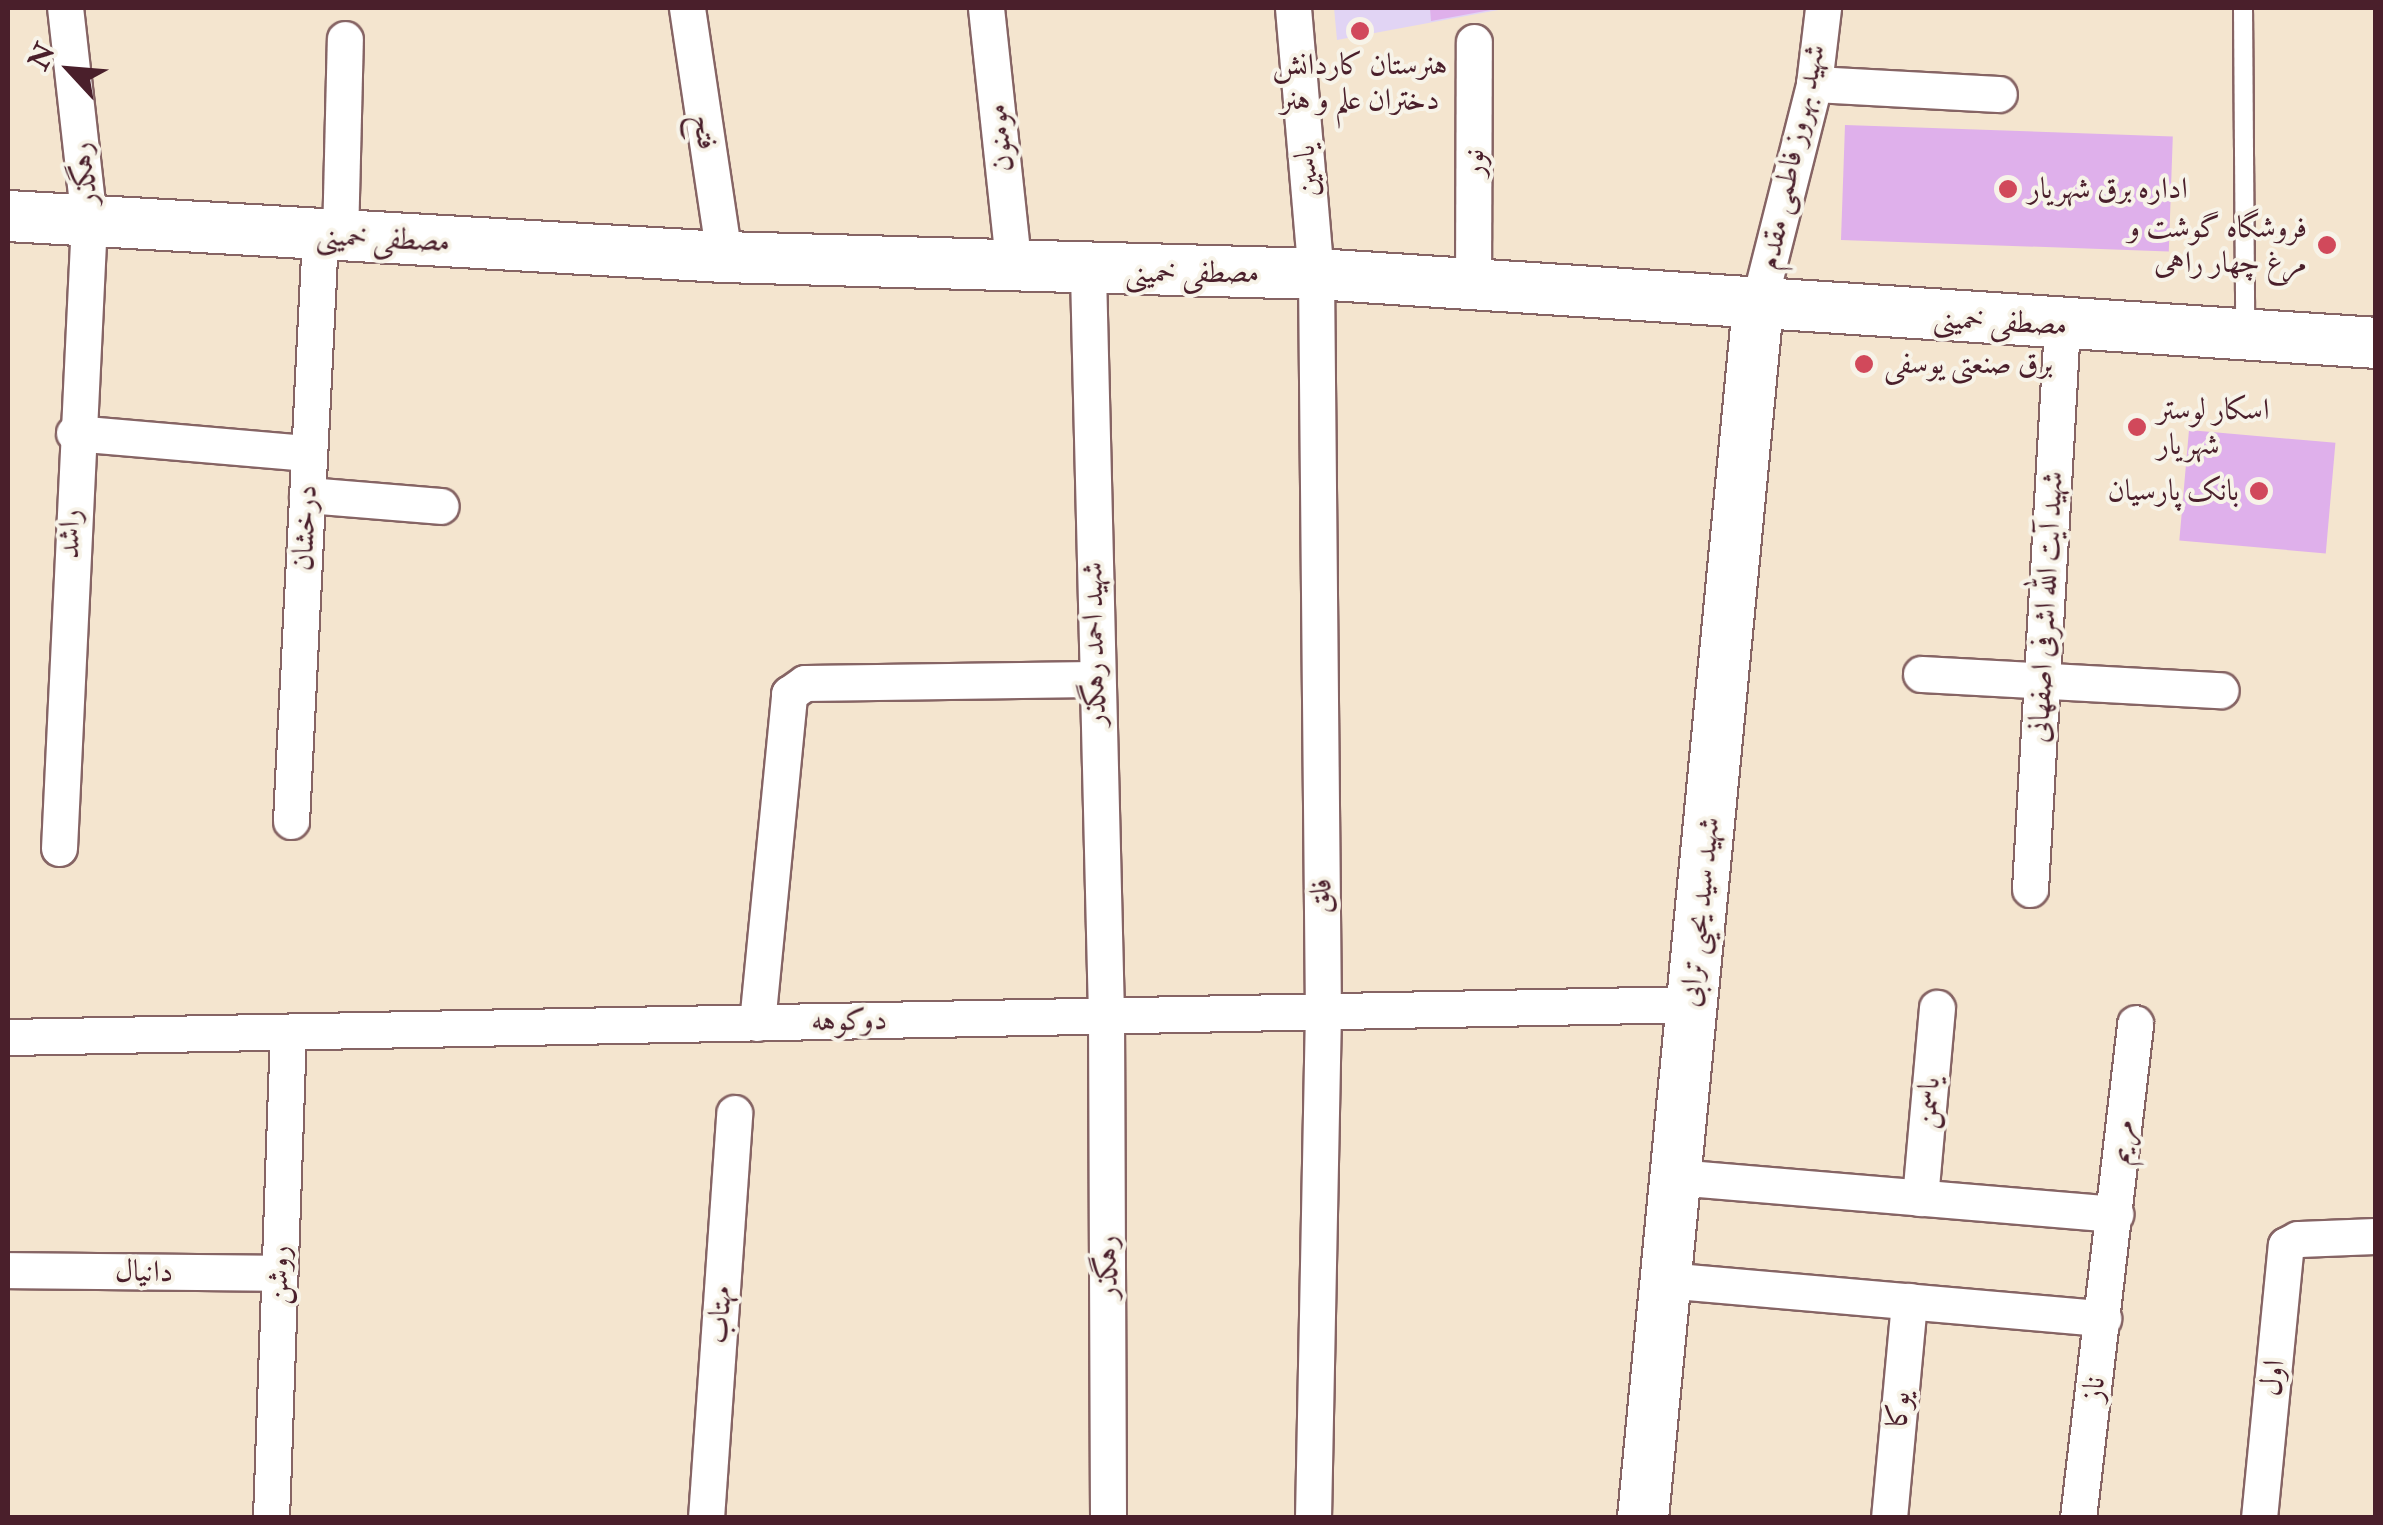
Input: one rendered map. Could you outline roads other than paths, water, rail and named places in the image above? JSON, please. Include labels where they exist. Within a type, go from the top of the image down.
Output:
[{"type":"main road","name":"مصطفی خمینی","points":[[8,216],[724,257],[1088,272],[1316,274],[1758,306],[2376,343]]},
{"type":"main road","name":"شهید سید یحیی ترابی","points":[[1643,1518],[1758,306]]},
{"type":"street","name":"رهگذر","points":[[66,8],[89,221]]},
{"type":"street","name":"فتح","points":[[687,8],[724,257]]},
{"type":"street","name":"مومنون","points":[[986,8],[1014,269]]},
{"type":"street","name":"یاسین","points":[[1293,8],[1316,274]]},
{"type":"street","name":"شهید بهروز فاطمی مقدم","points":[[1758,306],[1814,84],[1823,8]]},
{"type":"street","name":"درخشان","points":[[291,821],[308,453],[345,39]]},
{"type":"street","name":"نور","points":[[1474,42],[1474,285]]},
{"type":"street","points":[[1814,84],[1999,94]]},
{"type":"street","name":"راشد","points":[[59,848],[74,434],[89,221]]},
{"type":"street","name":"شهید احمد رهگذر","points":[[1088,272],[1093,679],[1106,1016]]},
{"type":"street","name":"فلق","points":[[1313,1518],[1323,1011],[1316,274]]},
{"type":"street","name":"شهید آیت الله اشرفی اصفهانی","points":[[2030,889],[2062,325]]},
{"type":"street","points":[[74,434],[308,453]]},
{"type":"street","points":[[307,495],[441,506]]},
{"type":"street","points":[[1922,674],[2221,690]]},
{"type":"street","points":[[757,1022],[789,694],[805,683],[1093,679]]},
{"type":"street","name":"دوکوهه","points":[[8,1038],[1691,1004]]},
{"type":"street","name":"یاسمن","points":[[1920,1198],[1937,1008]]},
{"type":"street","name":"رهگذر","points":[[1106,1016],[1108,1518]]},
{"type":"street","name":"مریم","points":[[2110,1261],[2135,1023]]},
{"type":"street","name":"روشن","points":[[271,1518],[288,1032]]},
{"type":"street","name":"مهتاب","points":[[706,1518],[734,1113]]},
{"type":"street","points":[[1675,1176],[2115,1214]]},
{"type":"street","name":"اول","points":[[2258,1518],[2286,1245],[2292,1240],[2376,1236]]},
{"type":"street","name":"ناز","points":[[2078,1518],[2110,1261]]},
{"type":"street","name":"دانیال","points":[[9,1270],[279,1273]]},
{"type":"street","points":[[1665,1280],[2103,1318]]},
{"type":"street","name":"یوکا","points":[[1889,1518],[1909,1301]]},
{"type":"lane","points":[[2244,8],[2245,336]]},
{"type":"place","name":"هنرستان کاردانش دختران علم و هنر","points":[[1360,31]]},
{"type":"place","name":"اداره برق شهریار","points":[[2008,189]]},
{"type":"place","name":"فروشگاه گوشت و مرغ چهار راهی","points":[[2327,245]]},
{"type":"place","name":"برق صنعتی یوسفی","points":[[1864,364]]},
{"type":"place","name":"اسکار لوستر شهریار","points":[[2137,427]]},
{"type":"place","name":"بانک پارسیان","points":[[2259,491]]}]
